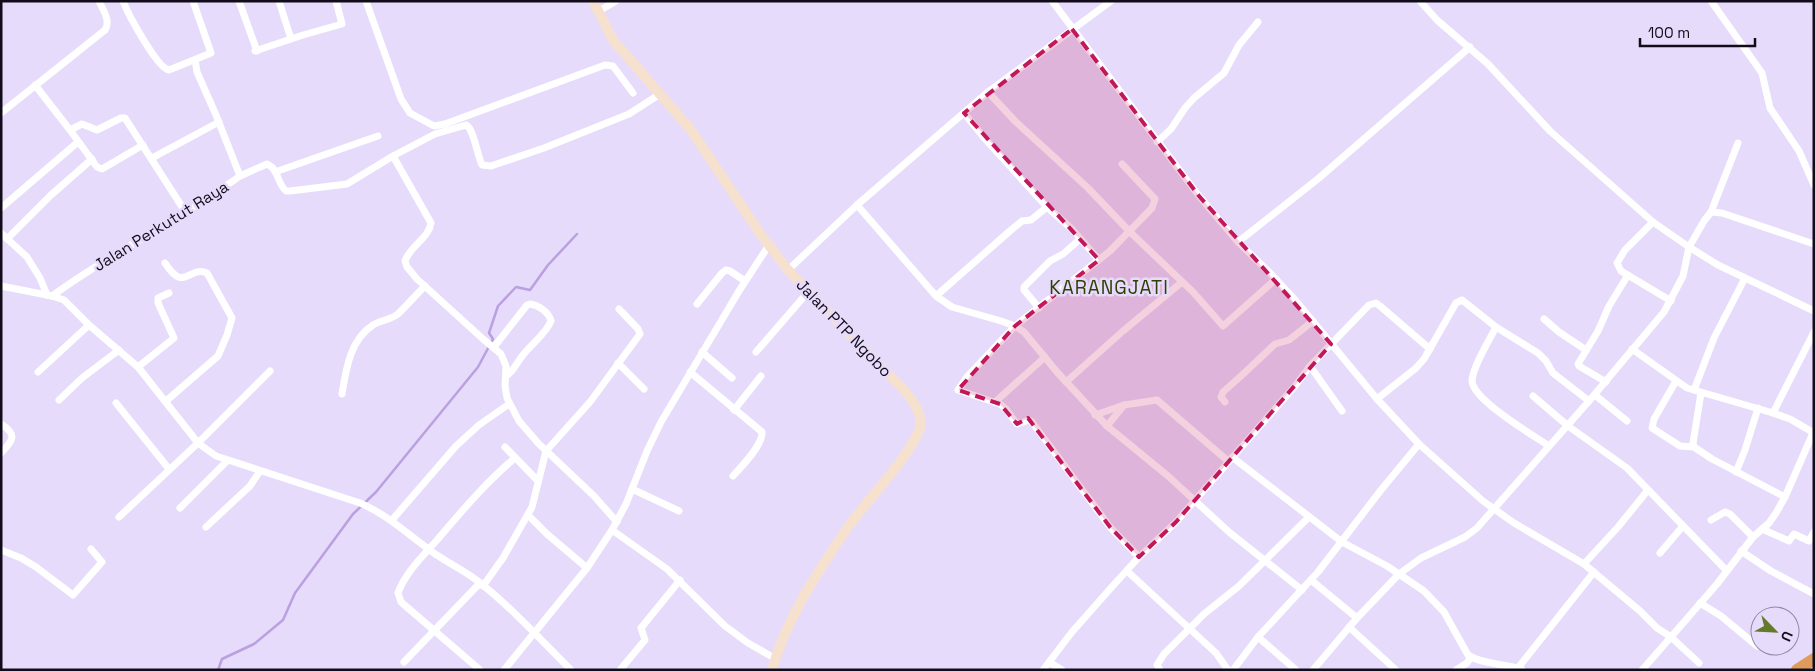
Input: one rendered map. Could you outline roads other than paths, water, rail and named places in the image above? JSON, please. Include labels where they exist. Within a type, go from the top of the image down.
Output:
[{"type":"highway","points":[[1797,670],[1814,659]]},
{"type":"main road","name":"Jalan PTP Ngobo","points":[[593,1],[613,40],[699,140],[769,245],[788,270],[902,388],[916,407],[920,429],[914,441],[900,462],[846,530],[812,582],[791,622],[772,670]]},
{"type":"street","points":[[1,113],[108,28],[108,21],[99,1]]},
{"type":"street","points":[[123,1],[137,29],[164,69],[172,69],[211,53],[193,1]]},
{"type":"street","points":[[239,1],[256,51],[342,24],[336,1]]},
{"type":"street","points":[[279,1],[291,39]]},
{"type":"street","points":[[366,1],[401,99],[410,113],[434,126],[445,124],[605,64],[613,66],[633,94]]},
{"type":"street","points":[[597,12],[616,1]]},
{"type":"street","points":[[1052,1],[1198,196],[1238,242],[1276,279],[1377,399],[1419,444],[1467,489],[1494,510],[1584,564],[1699,663]]},
{"type":"street","points":[[788,270],[858,205],[988,92],[1111,1]]},
{"type":"street","points":[[1420,1],[1437,20],[1488,64],[1550,131],[1653,222],[1689,247],[1745,278],[1814,311]]},
{"type":"street","points":[[1711,1],[1762,73],[1770,108],[1799,151],[1814,185]]},
{"type":"street","points":[[1157,142],[1171,129],[1194,98],[1224,73],[1239,45],[1258,22]]},
{"type":"street","points":[[1238,242],[1320,178],[1470,47]]},
{"type":"street","name":"Jalan Perkutut Raya","points":[[50,295],[186,212],[240,176],[197,72],[195,60]]},
{"type":"street","points":[[35,85],[98,167],[103,169],[143,145]]},
{"type":"street","points":[[988,92],[1015,121],[1088,188],[1129,231],[1193,292],[1224,326],[1276,279]]},
{"type":"street","points":[[240,176],[267,164],[275,172],[286,191],[337,186],[354,180],[393,156],[435,134],[466,125],[470,127],[473,134],[476,150],[482,165],[491,166],[544,148],[629,114],[660,94]]},
{"type":"street","points":[[964,113],[1047,207],[1099,260]]},
{"type":"street","points":[[70,130],[82,124],[97,130],[124,118],[128,121],[186,212]]},
{"type":"street","points":[[152,158],[219,122]]},
{"type":"street","points":[[275,172],[378,136]]},
{"type":"street","points":[[1,208],[78,142]]},
{"type":"street","points":[[1313,670],[1357,618],[1399,574],[1421,558],[1465,537],[1477,528],[1595,395],[1671,302],[1683,276],[1689,247],[1711,212],[1738,143]]},
{"type":"street","points":[[393,156],[431,223],[430,229],[408,255],[405,261],[407,267],[482,339],[501,354],[506,362],[505,392],[509,404],[524,428],[589,491],[617,522]]},
{"type":"street","points":[[50,295],[27,257],[4,236],[92,159]]},
{"type":"street","points":[[1122,164],[1155,199],[1148,213],[1099,260],[1015,326],[967,377],[958,390],[995,402],[1006,409],[1017,424],[1025,420],[1032,422],[1110,527],[1139,557]]},
{"type":"street","points":[[858,205],[936,296],[952,307],[1015,326],[1024,332],[1095,415],[1195,500],[1229,532],[1302,590]]},
{"type":"street","points":[[936,296],[1010,230],[1022,221],[1031,220],[1047,207]]},
{"type":"street","points":[[1711,212],[1722,213],[1814,244]]},
{"type":"street","points":[[1653,222],[1618,259],[1618,268],[1671,302]]},
{"type":"street","points":[[1039,308],[1024,290],[1024,287],[1050,261],[1063,254],[1080,239]]},
{"type":"street","points":[[504,670],[587,568],[617,522],[654,438],[690,372],[769,245]]},
{"type":"street","points":[[166,263],[178,277],[183,278],[199,271],[207,273],[232,318],[218,356],[166,401]]},
{"type":"street","points":[[697,304],[726,270],[745,281]]},
{"type":"street","points":[[1606,382],[1578,365],[1598,331],[1609,306],[1628,276]]},
{"type":"street","points":[[1694,447],[1698,392],[1714,338],[1745,278]]},
{"type":"street","points":[[1066,382],[1182,282]]},
{"type":"street","points":[[1,286],[50,295],[64,300],[89,325],[138,367],[198,443],[216,456],[360,503],[392,520],[428,550],[481,584],[533,632],[570,670]]},
{"type":"street","points":[[342,394],[351,356],[360,337],[374,324],[397,314],[425,286]]},
{"type":"street","points":[[138,367],[174,338],[158,303],[158,298],[169,292]]},
{"type":"street","points":[[756,352],[808,292]]},
{"type":"street","points":[[1377,399],[1416,368],[1430,349],[1456,303],[1464,300],[1496,327],[1538,353],[1546,361],[1553,373],[1589,401]]},
{"type":"street","points":[[1043,670],[1072,632],[1139,557],[1176,522],[1295,386],[1310,366],[1369,305],[1376,303],[1430,349]]},
{"type":"street","points":[[493,347],[530,304],[550,316],[551,321],[547,328],[506,376]]},
{"type":"street","points":[[404,662],[433,630],[481,584],[503,558],[532,507],[546,451],[590,402],[640,334],[638,329],[619,309]]},
{"type":"street","points":[[1544,319],[1559,332],[1586,350]]},
{"type":"street","points":[[1225,402],[1221,397],[1223,392],[1275,344],[1289,340],[1313,321]]},
{"type":"street","points":[[38,372],[89,325]]},
{"type":"street","points":[[1496,327],[1475,371],[1472,380],[1474,389],[1484,401],[1549,446]]},
{"type":"street","points":[[1773,412],[1814,332]]},
{"type":"street","points":[[1632,349],[1676,381],[1698,392],[1773,412],[1790,419],[1813,433],[1776,513],[1741,551],[1717,584],[1642,670]]},
{"type":"street","points":[[59,400],[82,378],[119,350]]},
{"type":"street","points":[[702,352],[732,378]]},
{"type":"street","points":[[995,402],[1045,357]]},
{"type":"street","points":[[618,363],[644,389]]},
{"type":"street","points":[[1310,366],[1342,411]]},
{"type":"street","points":[[119,517],[198,443],[270,371]]},
{"type":"street","points":[[690,372],[762,432],[762,438],[733,476]]},
{"type":"street","points":[[734,410],[760,376]]},
{"type":"street","points":[[1676,381],[1654,419],[1652,428],[1680,446],[1694,447],[1736,472],[1785,497]]},
{"type":"street","points":[[1595,395],[1627,421]]},
{"type":"street","points":[[1533,396],[1568,426],[1627,468],[1726,570]]},
{"type":"street","points":[[1095,415],[1124,406],[1157,400],[1230,459],[1342,542],[1399,574],[1424,591],[1444,612],[1451,622],[1465,652],[1471,657],[1520,669],[1594,572]]},
{"type":"street","points":[[116,403],[170,469]]},
{"type":"street","points":[[392,520],[456,446],[479,425],[509,404]]},
{"type":"street","points":[[1107,426],[1124,406]]},
{"type":"street","points":[[1736,472],[1758,408]]},
{"type":"street","points":[[1,424],[11,432],[12,436],[9,445],[1,453]]},
{"type":"street","points":[[1233,670],[1258,638],[1311,580],[1419,444]]},
{"type":"street","points":[[504,448],[538,481]]},
{"type":"street","points":[[480,670],[401,602],[398,596],[402,585],[428,550],[497,473],[515,458]]},
{"type":"street","points":[[180,508],[227,461]]},
{"type":"street","points":[[206,527],[250,486],[260,471]]},
{"type":"street","points":[[632,489],[679,512]]},
{"type":"street","points":[[1584,564],[1618,527],[1648,490]]},
{"type":"street","points":[[1711,520],[1725,512],[1730,514],[1753,537]]},
{"type":"street","points":[[528,515],[546,534],[587,568]]},
{"type":"street","points":[[1160,670],[1157,664],[1159,661],[1189,629],[1204,614],[1239,586],[1308,517]]},
{"type":"street","points":[[1660,553],[1683,526]]},
{"type":"street","points":[[1762,529],[1789,541],[1794,534],[1809,540],[1814,532]]},
{"type":"street","points":[[612,530],[654,558],[680,580],[725,626],[748,643],[776,659]]},
{"type":"street","points":[[1,550],[21,558],[36,567],[73,594],[102,562],[91,549]]},
{"type":"street","points":[[1741,551],[1771,571],[1814,594]]},
{"type":"street","points":[[1127,571],[1216,653],[1228,670]]},
{"type":"street","points":[[620,670],[645,640],[641,628],[680,580]]},
{"type":"street","points":[[1311,580],[1357,618]]},
{"type":"street","points":[[1700,603],[1721,616],[1750,640]]},
{"type":"street","points":[[1349,627],[1396,670]]},
{"type":"street","points":[[1258,638],[1296,670]]},
{"type":"street","points":[[1456,670],[1467,663],[1471,657]]},
{"type":"street","points":[[1049,662],[1062,670]]},
{"type":"waterway","points":[[218,670],[222,659],[254,644],[283,620],[295,593],[353,514],[376,492],[478,367],[493,339],[489,333],[498,306],[516,287],[530,290],[548,265],[577,234]]},
{"type":"district","name":"KARANGJATI","points":[[1109,287]]}]
